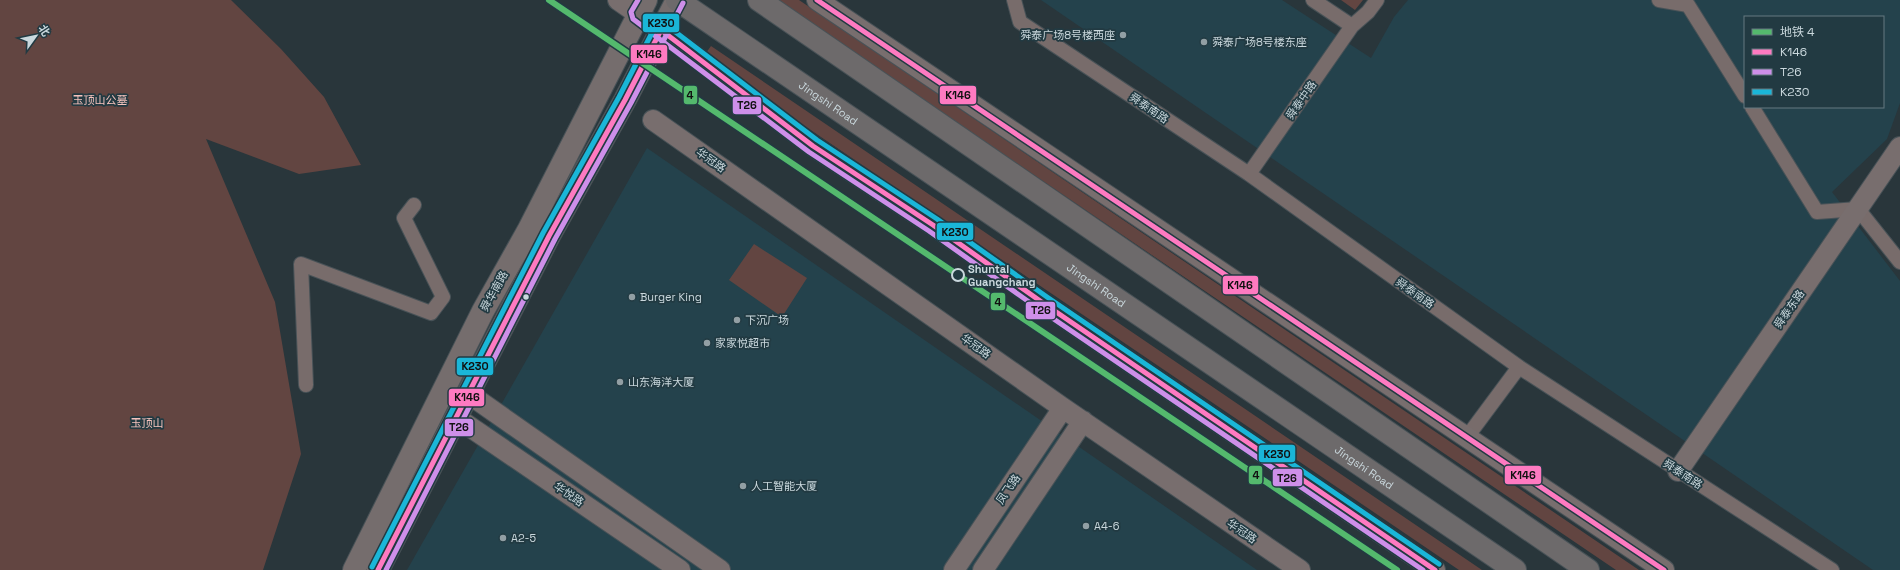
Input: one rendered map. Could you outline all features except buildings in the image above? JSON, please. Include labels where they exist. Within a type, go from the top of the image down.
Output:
[{"type":"highway","name":"Jingshi Road","points":[[677,0],[1516,570]]},
{"type":"highway","points":[[758,0],[1588,570]]},
{"type":"main road","name":"舜华南路","points":[[378,570],[549,236],[625,100],[677,0]]},
{"type":"main road","name":"舜华南路","points":[[354,570],[483,311],[529,228],[642,7]]},
{"type":"street","points":[[618,0],[642,7],[661,30],[813,146],[933,225],[1050,308],[1435,570]]},
{"type":"street","points":[[817,0],[1664,570]]},
{"type":"street","name":"舜泰南路","points":[[1014,0],[1020,22],[1249,174],[1519,367],[1832,570]]},
{"type":"street","points":[[1313,0],[1352,26]]},
{"type":"street","name":"舜泰中路","points":[[1249,174],[1352,26],[1368,12],[1377,0]]},
{"type":"street","points":[[1659,0],[1688,5],[1744,94]]},
{"type":"street","points":[[1753,108],[1818,212],[1858,209],[1900,262]]},
{"type":"street","name":"华冠路","points":[[654,120],[1063,408],[1300,570]]},
{"type":"street","name":"舜泰东路","points":[[1678,471],[1900,147]]},
{"type":"street","points":[[306,385],[301,264],[431,313],[443,297],[404,218],[414,205]]},
{"type":"street","points":[[1467,437],[1519,367]]},
{"type":"street","points":[[469,394],[720,570]]},
{"type":"street","name":"凤飞路","points":[[954,570],[1063,408]]},
{"type":"street","name":"华悦路","points":[[457,418],[680,570]]},
{"type":"street","points":[[983,570],[1082,421]]},
{"type":"shaded area","points":[[1041,0],[1282,0],[1371,58],[1394,17],[1408,0],[1900,0],[1900,103],[1887,139],[1832,192],[1900,281],[1900,570],[1873,570]]},
{"type":"shaded area","points":[[647,148],[1257,570],[407,570]]},
{"type":"green space","name":"玉顶山","points":[[0,0],[231,0],[281,49],[324,97],[361,165],[299,174],[206,139],[275,302],[301,454],[263,570],[0,570]]},
{"type":"green space","points":[[776,0],[799,0],[1639,570],[1616,570]]},
{"type":"green space","points":[[1341,0],[1363,0],[1355,10]]},
{"type":"green space","points":[[711,46],[1482,570],[1459,570],[703,57]]},
{"type":"green space","points":[[754,244],[807,278],[782,317],[729,280]]},
{"type":"metro line","name":"4","points":[[549,0],[1397,570]]},
{"type":"transit line","name":"T26","points":[[638,0],[631,12],[633,19],[809,152],[929,231],[1039,309],[1423,570]]},
{"type":"transit line","name":"K146","points":[[817,0],[1664,570]]},
{"type":"transit line","name":"T26","points":[[386,570],[555,239],[631,103],[683,3]]},
{"type":"transit line","name":"K230","points":[[372,567],[543,233],[619,97],[655,27],[661,23],[665,24],[817,140],[937,219],[1047,297],[1439,564]]},
{"type":"transit line","name":"K146","points":[[378,570],[549,236],[625,100],[661,30],[813,146],[933,225],[1043,303],[1435,570]]},
{"type":"place","name":"舜泰广场8号楼西座","points":[[1123,35]]},
{"type":"place","name":"舜泰广场8号楼东座","points":[[1204,42]]},
{"type":"place","name":"Shuntai Guangchang","points":[[958,275]]},
{"type":"place","name":"Burger King","points":[[632,297]]},
{"type":"place","name":"下沉广场","points":[[737,320]]},
{"type":"place","name":"家家悦超市","points":[[707,343]]},
{"type":"place","name":"山东海洋大厦","points":[[620,382]]},
{"type":"place","name":"人工智能大厦","points":[[743,486]]},
{"type":"place","name":"A4-6","points":[[1086,526]]},
{"type":"place","name":"A2-5","points":[[503,538]]},
{"type":"park label","name":"玉顶山公墓","points":[[100,100]]}]
